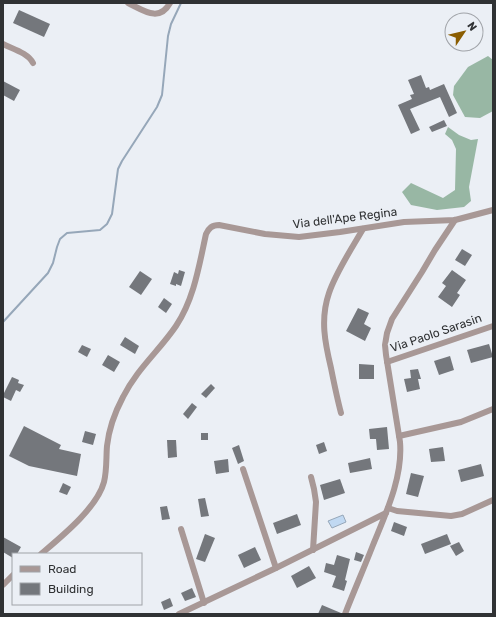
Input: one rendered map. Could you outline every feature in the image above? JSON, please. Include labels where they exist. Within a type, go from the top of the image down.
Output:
[{"type":"street","points":[[128,3],[150,13],[156,14],[164,10],[170,3]]},
{"type":"street","points":[[3,44],[28,56],[33,64]]},
{"type":"street","name":"Via dell'Ape Regina","points":[[42,553],[83,516],[92,506],[101,490],[105,477],[109,436],[116,411],[136,374],[180,320],[193,290],[206,234],[210,228],[215,225],[219,225],[265,234],[299,236],[363,229],[404,222],[455,220],[493,210]]},
{"type":"street","points":[[345,614],[387,511],[400,467],[401,452],[399,436],[385,350],[386,337],[390,322],[455,220]]},
{"type":"street","points":[[340,413],[325,338],[323,324],[324,314],[329,293],[336,277],[363,229]]},
{"type":"street","name":"Via Paolo Sarasin","points":[[387,362],[493,326]]},
{"type":"street","points":[[399,436],[461,422],[493,410]]},
{"type":"street","points":[[243,469],[276,568]]},
{"type":"street","points":[[311,477],[316,502],[313,550]]},
{"type":"street","points":[[179,614],[313,550],[387,511],[451,516],[462,514],[493,500]]},
{"type":"street","points":[[181,529],[204,603]]},
{"type":"street","points":[[3,585],[12,577]]},
{"type":"green space","points":[[488,56],[493,60],[493,111],[480,118],[465,117],[453,95],[454,86],[468,67]]},
{"type":"green space","points":[[448,127],[459,135],[471,140],[478,139],[469,187],[471,201],[464,207],[437,210],[411,205],[402,192],[411,183],[443,198],[455,190],[456,149],[452,140],[445,134]]},
{"type":"water","points":[[343,515],[346,522],[332,528],[328,521]]},
{"type":"building","points":[[19,10],[50,24],[44,37],[13,23]]},
{"type":"building","points":[[421,75],[426,88],[429,87],[430,90],[444,84],[457,113],[449,117],[440,97],[410,109],[420,130],[411,134],[398,105],[412,99],[410,95],[414,94],[408,80]]},
{"type":"building","points":[[3,81],[20,90],[14,101],[3,95]]},
{"type":"building","points":[[444,120],[447,126],[432,132],[429,127]]},
{"type":"building","points":[[462,249],[472,255],[465,266],[455,260]]},
{"type":"building","points":[[179,270],[185,272],[181,286],[170,284],[174,272],[178,274]]},
{"type":"building","points":[[452,270],[466,280],[457,293],[460,295],[452,307],[438,297],[446,286],[442,283]]},
{"type":"building","points":[[140,271],[152,279],[141,295],[129,287]]},
{"type":"building","points":[[164,298],[172,304],[166,313],[158,307]]},
{"type":"building","points":[[358,308],[369,313],[364,324],[371,328],[365,341],[346,331]]},
{"type":"building","points":[[125,337],[139,346],[135,354],[120,345]]},
{"type":"building","points":[[489,344],[493,357],[471,363],[467,350]]},
{"type":"building","points":[[82,345],[91,349],[87,357],[78,352]]},
{"type":"building","points":[[108,355],[120,362],[114,372],[102,365]]},
{"type":"building","points":[[450,356],[454,370],[439,375],[434,361]]},
{"type":"building","points":[[359,364],[374,365],[374,379],[359,379]]},
{"type":"building","points":[[418,369],[421,379],[418,379],[420,389],[407,392],[404,379],[411,378],[410,370]]},
{"type":"building","points":[[12,377],[19,380],[18,383],[24,385],[20,392],[16,390],[11,401],[3,397],[3,395]]},
{"type":"building","points":[[211,384],[215,388],[206,398],[201,394]]},
{"type":"building","points":[[192,403],[197,407],[188,419],[183,414]]},
{"type":"building","points":[[24,426],[61,445],[59,449],[81,454],[77,476],[29,466],[9,456]]},
{"type":"building","points":[[387,427],[389,449],[377,450],[376,439],[370,439],[369,429]]},
{"type":"building","points":[[85,431],[96,434],[93,445],[82,442]]},
{"type":"building","points":[[201,433],[208,433],[208,440],[201,440]]},
{"type":"building","points":[[167,440],[176,440],[177,457],[168,458]]},
{"type":"building","points":[[324,442],[327,451],[319,454],[316,445]]},
{"type":"building","points":[[239,445],[244,461],[238,464],[232,448]]},
{"type":"building","points":[[443,447],[445,461],[431,462],[429,449]]},
{"type":"building","points":[[370,458],[372,469],[350,473],[348,463]]},
{"type":"building","points":[[228,459],[229,472],[216,474],[214,461]]},
{"type":"building","points":[[481,464],[484,476],[461,482],[458,470]]},
{"type":"building","points":[[411,473],[424,476],[418,497],[406,494]]},
{"type":"building","points":[[340,479],[345,493],[324,500],[320,485]]},
{"type":"building","points":[[63,483],[71,487],[67,495],[59,492]]},
{"type":"building","points":[[205,498],[209,516],[201,517],[198,499]]},
{"type":"building","points":[[167,506],[170,519],[162,520],[160,507]]},
{"type":"building","points":[[297,514],[301,525],[277,534],[273,523]]},
{"type":"building","points":[[394,522],[407,527],[404,536],[391,531]]},
{"type":"building","points":[[205,534],[215,538],[205,562],[196,559]]},
{"type":"building","points":[[447,534],[451,544],[425,554],[421,544]]},
{"type":"building","points":[[3,537],[21,547],[18,553],[12,553],[12,557],[3,552]]},
{"type":"building","points":[[459,542],[464,551],[456,556],[450,546]]},
{"type":"building","points":[[255,547],[261,560],[244,568],[238,555]]},
{"type":"building","points":[[356,552],[364,555],[361,562],[354,560]]},
{"type":"building","points":[[337,555],[350,559],[344,591],[332,587],[336,576],[324,572],[326,563],[334,565]]},
{"type":"building","points":[[309,566],[316,578],[297,588],[291,576]]},
{"type":"building","points":[[192,588],[196,597],[185,601],[181,593]]},
{"type":"building","points":[[170,598],[173,606],[164,610],[161,602]]},
{"type":"building","points":[[322,605],[341,613],[341,614],[318,614]]},
{"type":"waterway","points":[[3,322],[48,273],[53,263],[60,239],[67,233],[100,230],[107,224],[112,214],[118,169],[157,107],[162,95],[168,36],[171,24],[181,3]]}]
